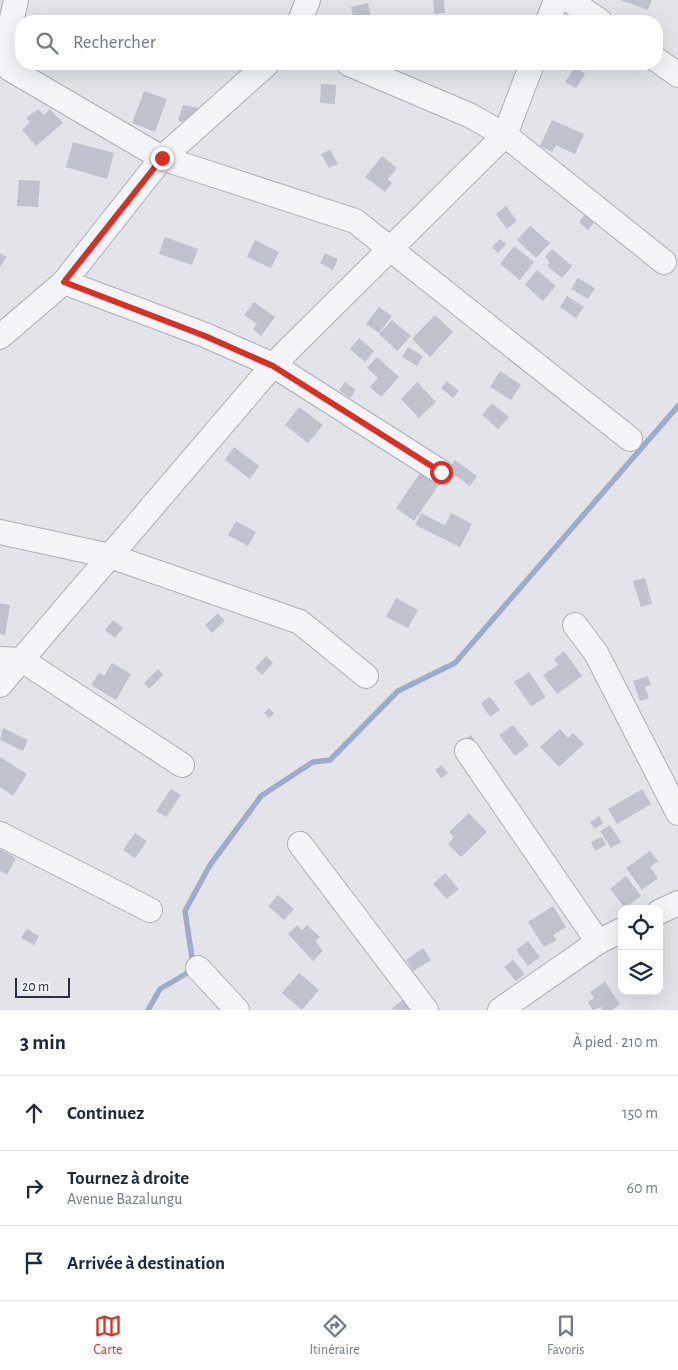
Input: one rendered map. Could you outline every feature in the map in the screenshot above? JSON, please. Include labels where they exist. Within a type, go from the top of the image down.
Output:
[{"type":"street","points":[[16,0],[4,54],[5,70],[162,158],[355,221],[392,248],[630,439]]},
{"type":"street","points":[[302,15],[308,0]]},
{"type":"street","points":[[550,15],[556,0]]},
{"type":"street","points":[[569,0],[591,15]]},
{"type":"street","points":[[663,64],[678,75]]},
{"type":"street","points":[[0,337],[64,282],[162,158],[260,70]]},
{"type":"street","points":[[363,70],[469,115],[505,135],[664,262]]},
{"type":"street","points":[[0,685],[11,659],[110,556],[273,366],[505,135],[530,70]]},
{"type":"street","points":[[64,282],[205,336],[273,366],[441,472]]},
{"type":"street","points":[[0,532],[110,556],[300,622],[366,676]]},
{"type":"street","points":[[575,625],[596,653],[678,813]]},
{"type":"street","points":[[11,659],[182,764]]},
{"type":"street","points":[[467,751],[598,942]]},
{"type":"street","points":[[0,834],[150,910]]},
{"type":"street","points":[[300,844],[426,1010]]},
{"type":"street","points":[[663,910],[678,903]]},
{"type":"street","points":[[500,1010],[524,1003],[598,942],[618,932]]},
{"type":"street","points":[[198,968],[237,1010]]},
{"type":"building","points":[[433,0],[444,0],[445,13],[434,14]]},
{"type":"building","points":[[620,0],[652,0],[648,10]]},
{"type":"building","points":[[368,3],[371,15],[353,15],[351,7]]},
{"type":"building","points":[[573,70],[579,70],[585,74],[576,88],[565,82]]},
{"type":"building","points":[[321,84],[336,85],[335,104],[320,103]]},
{"type":"building","points":[[144,91],[167,99],[155,132],[132,123]]},
{"type":"building","points":[[183,105],[200,108],[197,125],[178,121]]},
{"type":"building","points":[[38,109],[44,115],[50,109],[63,123],[36,146],[22,130],[30,122],[26,118]]},
{"type":"building","points":[[552,120],[584,134],[575,154],[556,145],[552,152],[540,146]]},
{"type":"building","points":[[73,142],[114,153],[107,179],[66,167]]},
{"type":"building","points":[[330,150],[338,164],[329,168],[321,154]]},
{"type":"building","points":[[382,156],[397,168],[388,179],[392,183],[385,192],[365,177]]},
{"type":"building","points":[[19,180],[40,181],[38,207],[17,206]]},
{"type":"building","points":[[506,206],[517,221],[507,229],[496,214]]},
{"type":"building","points":[[585,214],[594,222],[588,230],[579,222]]},
{"type":"building","points":[[530,226],[550,243],[536,258],[517,240]]},
{"type":"building","points":[[165,237],[198,249],[192,265],[159,254]]},
{"type":"building","points":[[500,239],[506,244],[498,253],[492,247]]},
{"type":"building","points":[[255,240],[279,252],[271,268],[247,257]]},
{"type":"building","points":[[514,246],[534,262],[520,280],[500,264]]},
{"type":"building","points":[[552,249],[572,266],[562,278],[547,266],[550,262],[545,257]]},
{"type":"building","points":[[0,253],[7,257],[0,267]]},
{"type":"building","points":[[325,253],[338,259],[333,270],[320,263]]},
{"type":"building","points":[[537,270],[556,286],[543,301],[525,285]]},
{"type":"building","points":[[578,278],[595,288],[588,299],[571,289]]},
{"type":"building","points":[[567,296],[584,307],[576,318],[560,307]]},
{"type":"building","points":[[254,302],[275,317],[261,336],[253,329],[257,324],[244,315]]},
{"type":"building","points":[[379,307],[392,316],[379,333],[366,324]]},
{"type":"building","points":[[435,315],[453,332],[430,357],[412,339]]},
{"type":"building","points":[[392,320],[411,336],[397,351],[379,334]]},
{"type":"building","points":[[359,338],[374,351],[365,362],[350,349]]},
{"type":"building","points":[[408,347],[423,356],[417,366],[402,357]]},
{"type":"building","points":[[377,357],[399,377],[381,397],[370,387],[378,378],[367,368]]},
{"type":"building","points":[[500,371],[521,385],[511,400],[490,387]]},
{"type":"building","points":[[447,381],[459,391],[453,398],[441,388]]},
{"type":"building","points":[[345,382],[356,390],[350,398],[339,390]]},
{"type":"building","points":[[417,382],[436,402],[419,418],[401,399]]},
{"type":"building","points":[[492,403],[509,417],[498,429],[482,415]]},
{"type":"building","points":[[299,407],[323,425],[308,443],[285,425]]},
{"type":"building","points":[[234,447],[259,466],[250,479],[225,460]]},
{"type":"building","points":[[455,460],[477,476],[470,486],[448,470]]},
{"type":"building","points":[[423,469],[441,482],[414,521],[396,508]]},
{"type":"building","points":[[421,513],[445,525],[451,513],[472,524],[460,547],[415,525]]},
{"type":"building","points":[[236,521],[256,532],[248,546],[228,535]]},
{"type":"building","points":[[645,578],[652,604],[641,607],[633,581]]},
{"type":"building","points":[[396,598],[418,610],[408,628],[386,617]]},
{"type":"building","points":[[0,603],[10,605],[5,635],[0,634]]},
{"type":"building","points":[[218,613],[225,621],[212,633],[205,625]]},
{"type":"building","points":[[113,620],[123,628],[115,638],[105,630]]},
{"type":"building","points":[[564,651],[582,676],[557,694],[543,675],[558,665],[554,659]]},
{"type":"building","points":[[266,656],[273,663],[262,675],[255,668]]},
{"type":"building","points":[[112,663],[131,674],[116,700],[91,685],[99,673],[104,676]]},
{"type":"building","points":[[158,669],[163,675],[149,689],[144,683]]},
{"type":"building","points":[[529,672],[546,697],[531,706],[514,682]]},
{"type":"building","points":[[648,676],[651,685],[645,687],[649,698],[640,701],[633,681]]},
{"type":"building","points":[[490,697],[500,710],[490,717],[481,703]]},
{"type":"building","points":[[269,708],[274,713],[270,718],[264,713]]},
{"type":"building","points":[[513,725],[529,745],[515,756],[499,735]]},
{"type":"building","points":[[3,728],[28,740],[23,751],[0,740]]},
{"type":"building","points":[[560,729],[568,738],[573,733],[584,744],[559,767],[540,747]]},
{"type":"building","points":[[471,735],[480,749],[473,755],[463,742]]},
{"type":"building","points":[[0,757],[27,774],[13,796],[0,787]]},
{"type":"building","points":[[441,765],[448,773],[441,778],[435,770]]},
{"type":"building","points":[[171,789],[181,795],[166,817],[156,811]]},
{"type":"building","points":[[642,789],[651,804],[617,824],[608,809]]},
{"type":"building","points":[[469,813],[487,832],[461,857],[448,844],[454,837],[449,832]]},
{"type":"building","points":[[599,816],[603,823],[595,829],[590,823]]},
{"type":"building","points":[[610,825],[621,842],[611,848],[600,831]]},
{"type":"building","points":[[135,833],[147,841],[135,858],[123,850]]},
{"type":"building","points":[[602,837],[606,845],[595,851],[591,842]]},
{"type":"building","points":[[0,849],[16,858],[7,875],[0,871]]},
{"type":"building","points":[[650,851],[658,861],[650,867],[658,878],[642,890],[626,868]]},
{"type":"building","points":[[445,873],[459,889],[447,899],[433,884]]},
{"type":"building","points":[[626,876],[641,896],[629,905],[623,905],[610,889]]},
{"type":"building","points":[[278,895],[294,909],[284,920],[268,906]]},
{"type":"building","points":[[553,906],[566,927],[553,935],[557,940],[544,947],[528,922]]},
{"type":"building","points":[[297,925],[302,930],[307,925],[320,937],[315,941],[323,951],[313,961],[288,934]]},
{"type":"building","points":[[27,929],[39,936],[34,945],[21,938]]},
{"type":"building","points":[[528,941],[540,957],[528,966],[516,950]]},
{"type":"building","points":[[423,948],[431,960],[413,971],[406,960]]},
{"type":"building","points":[[513,960],[525,974],[516,981],[504,967]]},
{"type":"building","points":[[299,973],[319,990],[302,1010],[282,993]]},
{"type":"building","points":[[605,982],[620,1004],[612,1010],[602,1010],[601,1007],[593,1010],[588,1002],[594,998],[590,992]]},
{"type":"building","points":[[404,999],[419,1010],[394,1010],[392,1008]]},
{"type":"waterway","points":[[148,1010],[160,989],[189,972],[192,958],[185,911],[210,865],[261,796],[313,762],[330,760],[398,691],[455,663],[678,406]]},
{"type":"route","points":[[162,158],[64,282],[205,336],[273,366],[441,472]]}]
